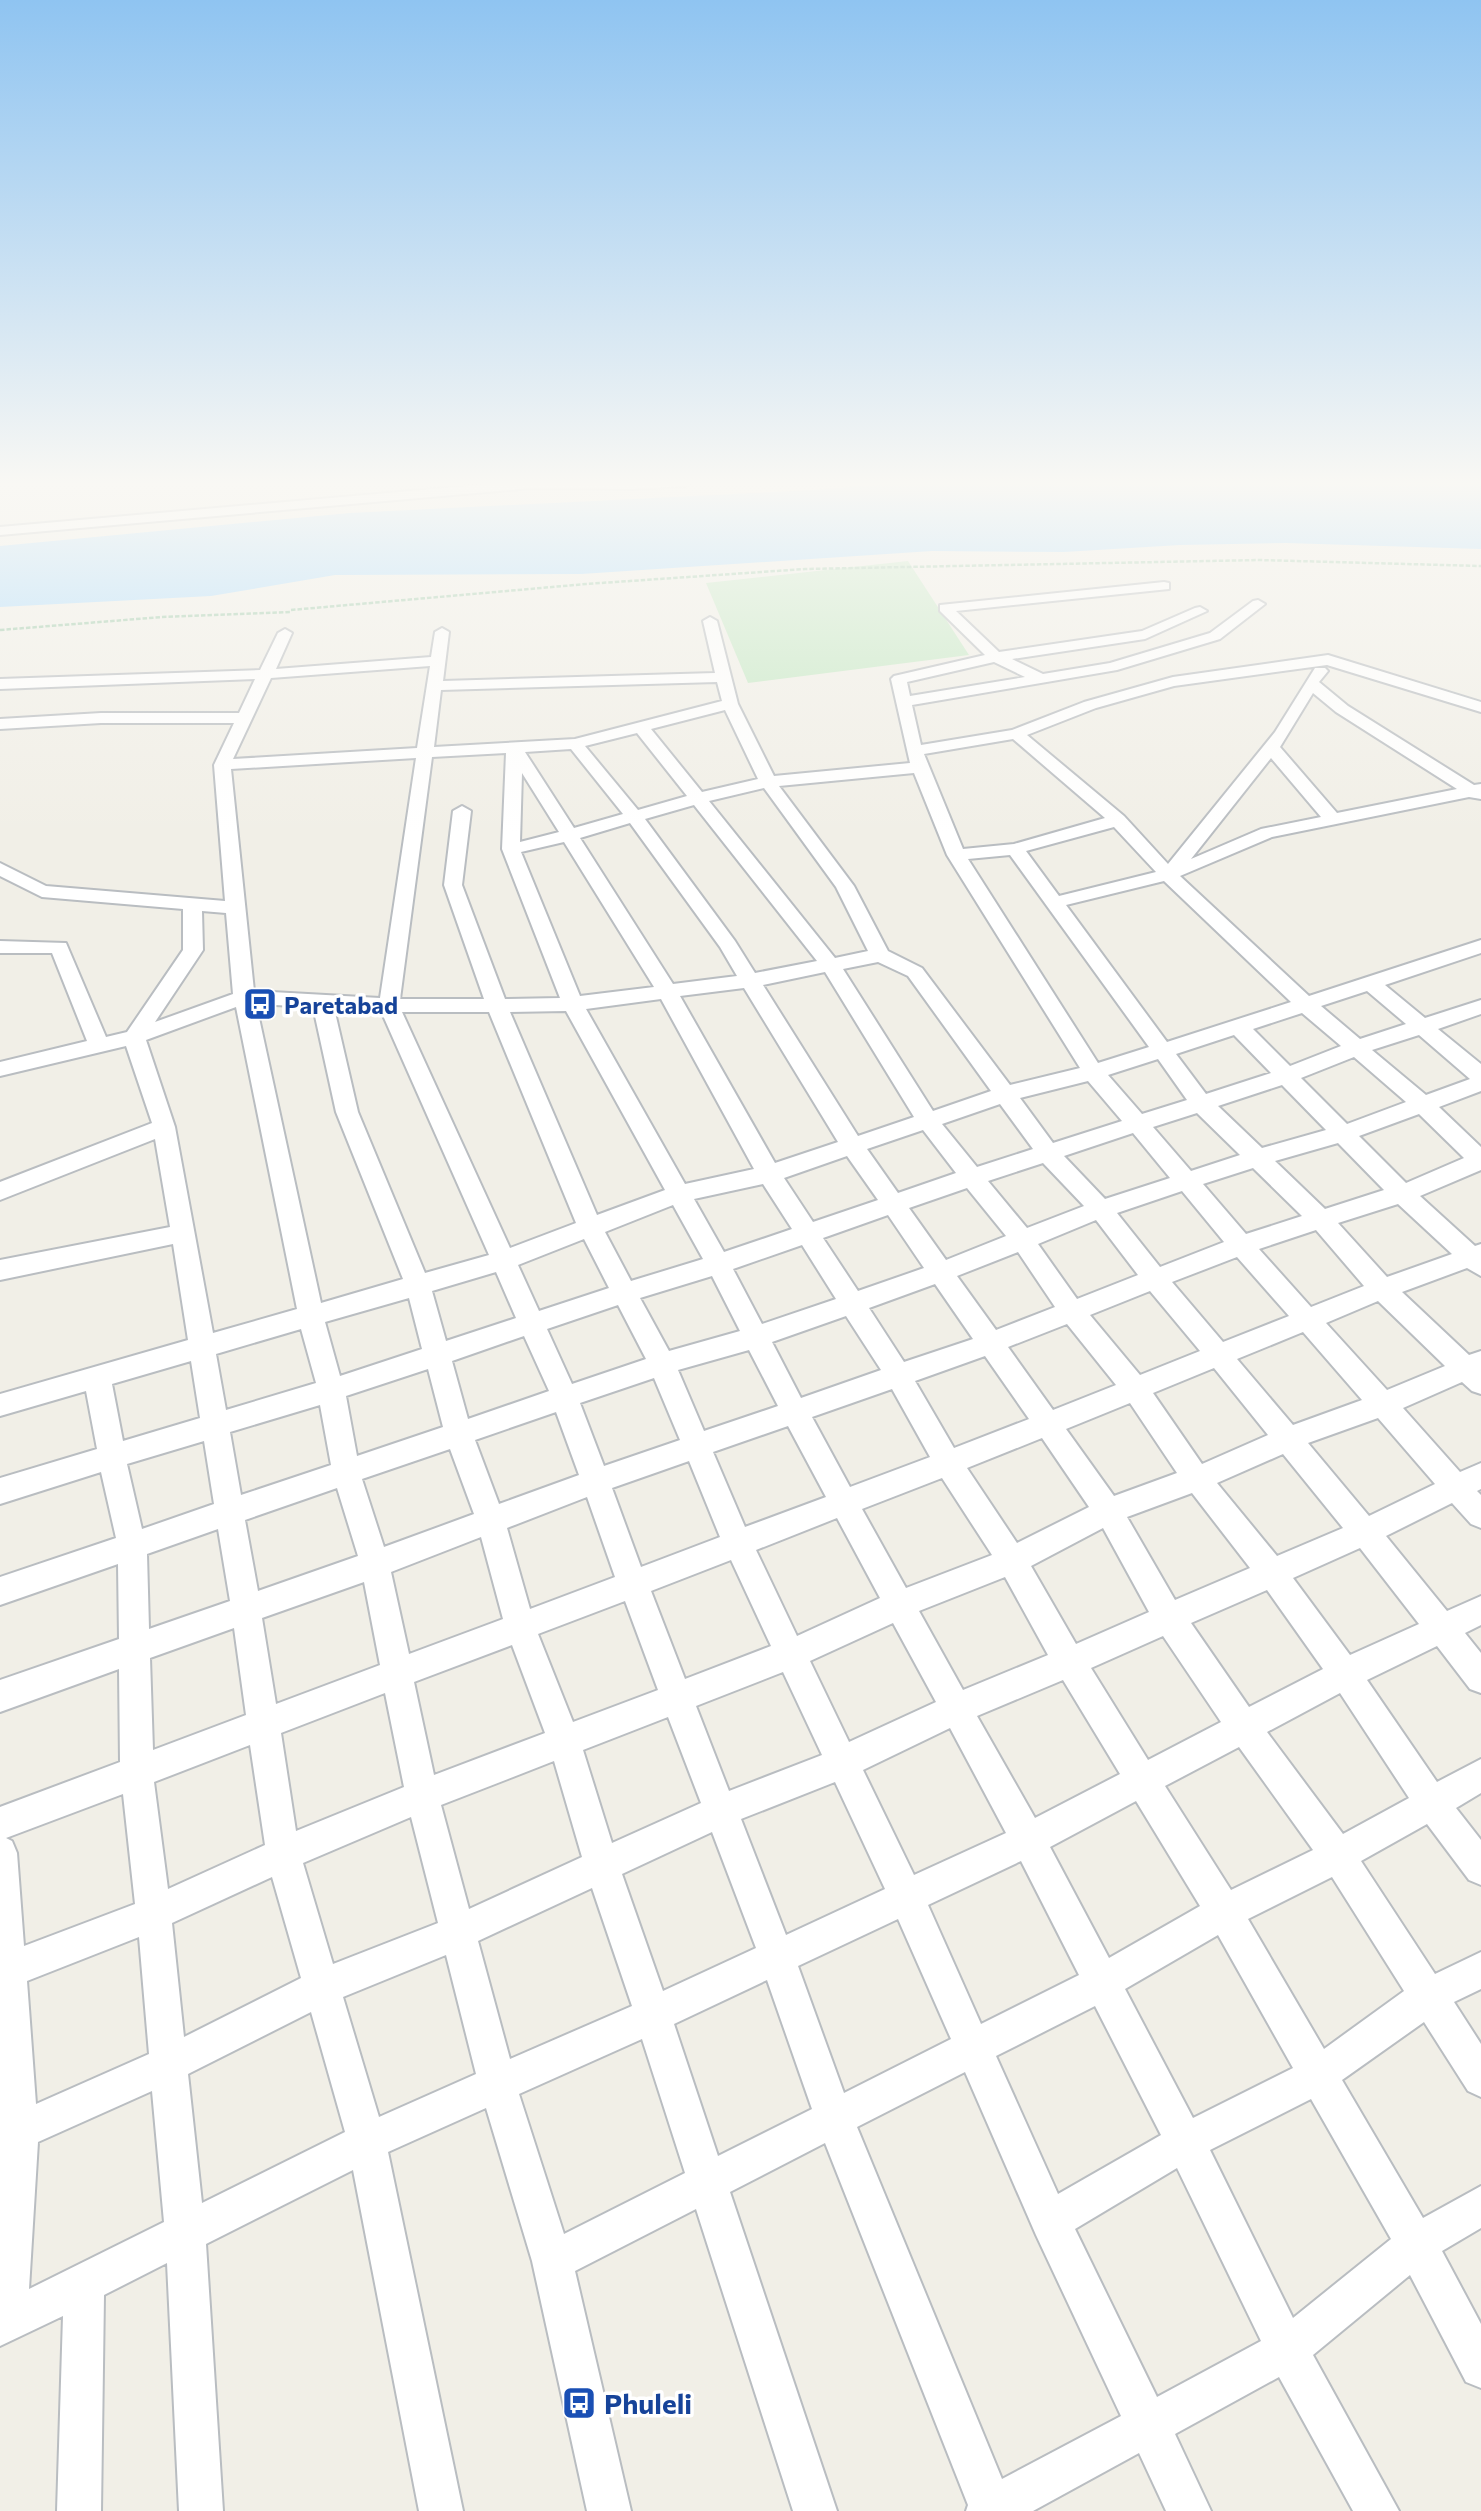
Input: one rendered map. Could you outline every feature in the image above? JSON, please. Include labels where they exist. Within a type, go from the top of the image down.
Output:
[{"type":"street","points":[[1033,599],[945,608],[996,657],[1041,679]]},
{"type":"street","points":[[904,702],[1112,667],[1215,636],[1258,604]]},
{"type":"street","points":[[1199,611],[1145,635],[996,657],[899,679],[917,759],[956,855],[1093,1072],[1241,1245],[1310,1319],[1383,1404],[1468,1481],[1481,1515]]},
{"type":"street","points":[[710,621],[730,704],[768,782],[845,886],[880,955]]},
{"type":"street","points":[[442,632],[389,1004],[565,1398],[633,1584],[777,1957],[834,2118],[991,2510],[1287,2350],[1416,2244],[1481,2206]]},
{"type":"street","points":[[285,633],[222,765],[244,997],[311,1317],[331,1390],[346,1472],[374,1564],[422,1796],[497,2082],[552,2261],[609,2511]]},
{"type":"street","points":[[1168,875],[1271,747],[1328,660]]},
{"type":"street","points":[[511,849],[572,836],[699,798],[768,782],[917,759],[1016,734],[1090,705],[1173,682],[1328,660],[1481,707]]},
{"type":"street","points":[[0,684],[265,674],[438,661]]},
{"type":"street","points":[[435,686],[725,677]]},
{"type":"street","points":[[1311,683],[1342,709],[1478,792]]},
{"type":"street","points":[[222,765],[575,744],[730,704]]},
{"type":"street","points":[[0,724],[101,718],[244,718]]},
{"type":"street","points":[[641,727],[830,964],[929,1122],[1024,1242],[1072,1312],[1135,1389],[1197,1479],[1271,1571],[1481,1868]]},
{"type":"street","points":[[0,1696],[374,1564],[597,1481],[991,1343],[1241,1245],[1428,1185],[1481,1161],[1422,1104],[1304,1003],[1168,875],[1118,820],[1016,734]]},
{"type":"street","points":[[575,744],[634,817],[728,945],[853,1147],[1108,1511],[1169,1618],[1338,1856],[1481,2078]]},
{"type":"street","points":[[514,747],[668,993],[769,1174],[853,1302],[947,1462],[1013,1561],[1069,1662],[1224,1912],[1416,2244],[1481,2367]]},
{"type":"street","points":[[514,747],[511,849],[573,1004],[718,1264],[795,1413],[1028,1840],[1185,2142],[1287,2350],[1377,2511]]},
{"type":"street","points":[[1271,747],[1334,819]]},
{"type":"street","points":[[1056,902],[1168,875],[1267,833],[1478,792]]},
{"type":"street","points":[[462,811],[453,885],[497,1006],[590,1227],[662,1364],[738,1544],[906,1896],[1050,2221],[1189,2511]]},
{"type":"street","points":[[956,855],[1015,849],[1118,820]]},
{"type":"street","points":[[4,1971],[154,1914],[283,1854],[422,1796],[791,1654],[901,1604],[1013,1561],[1108,1511],[1197,1479],[1288,1439],[1476,1371],[1382,1289],[1319,1218],[1202,1104],[1015,849]]},
{"type":"street","points":[[0,869],[42,891],[235,908]]},
{"type":"street","points":[[134,1037],[193,950],[192,904]]},
{"type":"street","points":[[0,1405],[505,1260],[678,1194],[769,1174],[1006,1094],[1093,1072],[1238,1027],[1481,946]]},
{"type":"street","points":[[0,947],[59,947],[99,1045]]},
{"type":"street","points":[[0,1069],[134,1037],[244,997],[389,1004],[573,1004],[748,981],[880,955],[915,972],[1049,1154],[1101,1209],[1155,1279],[1365,1532],[1481,1678]]},
{"type":"street","points":[[1370,983],[1481,1076]]},
{"type":"street","points":[[322,1000],[346,1112],[418,1285],[459,1435],[491,1520],[520,1626],[564,1741],[602,1867],[815,2511]]},
{"type":"street","points":[[0,1491],[331,1390],[718,1264],[972,1177],[1289,1075],[1356,1048],[1481,1007]]},
{"type":"street","points":[[1238,1027],[1289,1075],[1401,1193],[1478,1259]]},
{"type":"street","points":[[134,1037],[164,1127],[203,1346],[283,1854],[367,2141],[441,2511]]},
{"type":"street","points":[[0,1591],[662,1364],[756,1337],[1024,1242],[1101,1209],[1257,1158],[1345,1133],[1481,1083]]},
{"type":"street","points":[[0,1191],[164,1127]]},
{"type":"street","points":[[0,1270],[183,1233]]},
{"type":"street","points":[[0,1824],[137,1774],[1048,1424],[1382,1289],[1478,1259]]},
{"type":"street","points":[[97,1377],[111,1458],[132,1546],[132,1650],[137,1774],[154,1914],[185,2231],[201,2511]]},
{"type":"street","points":[[9,2135],[167,2065],[322,1987],[458,1932],[720,1811],[842,1763],[955,1709],[1365,1532],[1468,1481]]},
{"type":"street","points":[[0,1853],[9,2135],[3,2323],[85,2285],[185,2231],[367,2141],[653,2015],[1028,1840],[1345,1674],[1481,1611]]},
{"type":"street","points":[[552,2261],[1101,1983],[1224,1912],[1338,1856],[1481,1775]]},
{"type":"street","points":[[1050,2221],[1185,2142],[1317,2076],[1430,1995],[1481,1970]]},
{"type":"street","points":[[79,2511],[85,2285]]},
{"type":"path","points":[[0,630],[413,599]]},
{"type":"path","points":[[285,633],[290,610]]},
{"type":"green space","points":[[713,599],[933,599],[969,655],[748,683]]},
{"type":"water","points":[[0,599],[150,599],[0,607]]},
{"type":"place","name":"Paretabad","points":[[260,1004]]},
{"type":"place","name":"Phuleli","points":[[579,2403]]}]
